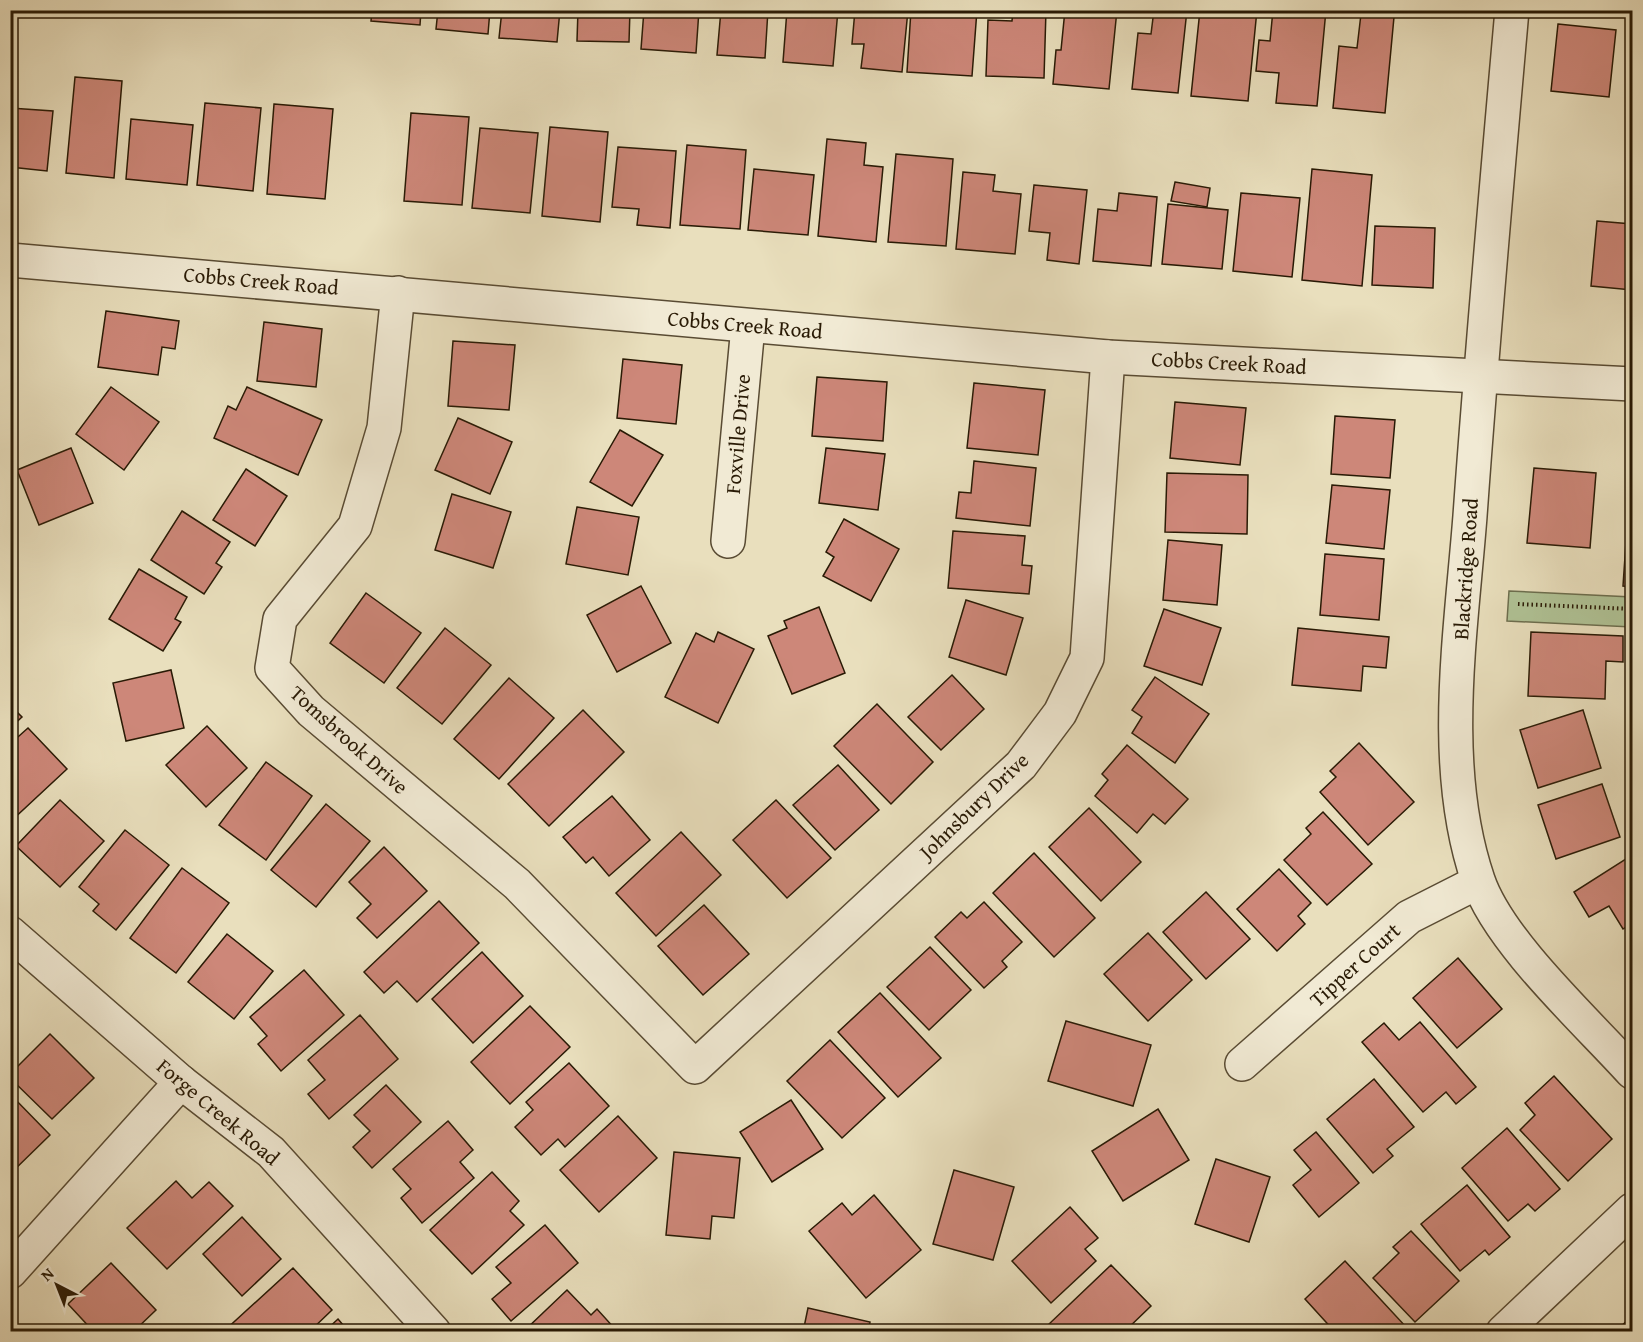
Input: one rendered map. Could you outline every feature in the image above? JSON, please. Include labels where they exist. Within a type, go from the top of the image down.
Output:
[{"type":"street","name":"Blackridge Road","points":[[1512,10],[1480,376],[1455,718],[1463,822],[1478,882],[1509,935],[1632,1072]]},
{"type":"street","name":"Cobbs Creek Road","points":[[10,260],[1108,357],[1632,384]]},
{"type":"street","name":"Tomsbrook Drive","points":[[398,293],[384,429],[355,526],[280,619],[272,668],[311,711],[517,884],[695,1067]]},
{"type":"street","name":"Foxville Drive","points":[[728,542],[748,326]]},
{"type":"street","name":"Johnsbury Drive","points":[[695,1067],[1021,765],[1060,713],[1087,658],[1108,357]]},
{"type":"street","name":"Tipper Court","points":[[1242,1064],[1408,917],[1478,882]]},
{"type":"street","name":"Forge Creek Road","points":[[10,933],[181,1082],[271,1152],[434,1332]]},
{"type":"street","points":[[10,1272],[181,1082]]},
{"type":"street","points":[[1503,1332],[1632,1210]]},
{"type":"path","points":[[1518,604],[1632,609]]},
{"type":"green space","points":[[1509,591],[1632,597],[1632,627],[1507,621]]},
{"type":"building","points":[[372,10],[421,10],[420,25],[371,21]]},
{"type":"building","points":[[438,10],[490,10],[488,34],[436,29]]},
{"type":"building","points":[[502,10],[560,10],[557,42],[499,38]]},
{"type":"building","points":[[578,10],[630,10],[629,42],[577,41]]},
{"type":"building","points":[[644,10],[699,10],[696,53],[641,49]]},
{"type":"building","points":[[721,10],[768,10],[765,58],[717,55]]},
{"type":"building","points":[[787,10],[838,10],[833,66],[783,62]]},
{"type":"building","points":[[855,10],[908,10],[902,72],[861,68],[864,44],[852,44]]},
{"type":"building","points":[[911,10],[977,10],[972,76],[907,72]]},
{"type":"building","points":[[1013,10],[1046,10],[1044,78],[986,76],[988,20],[1012,21]]},
{"type":"building","points":[[1065,10],[1117,10],[1109,89],[1053,84],[1056,50],[1061,50]]},
{"type":"building","points":[[1154,10],[1187,10],[1178,93],[1132,89],[1138,33],[1151,34]]},
{"type":"building","points":[[1200,10],[1257,10],[1248,101],[1191,96]]},
{"type":"building","points":[[1273,10],[1326,10],[1317,106],[1276,103],[1279,73],[1256,71],[1259,40],[1270,41]]},
{"type":"building","points":[[1361,14],[1394,17],[1385,113],[1333,108],[1339,46],[1357,48]]},
{"type":"building","points":[[1558,24],[1616,30],[1609,97],[1551,91]]},
{"type":"building","points":[[75,77],[122,81],[114,178],[66,173]]},
{"type":"building","points":[[205,103],[261,108],[253,191],[197,185]]},
{"type":"building","points":[[274,104],[333,109],[325,199],[267,194]]},
{"type":"building","points":[[10,108],[53,111],[47,171],[10,167]]},
{"type":"building","points":[[411,113],[469,117],[462,205],[404,201]]},
{"type":"building","points":[[131,119],[193,125],[187,185],[126,179]]},
{"type":"building","points":[[550,127],[608,132],[600,222],[542,216]]},
{"type":"building","points":[[480,128],[538,133],[530,213],[472,208]]},
{"type":"building","points":[[827,139],[866,143],[864,165],[883,167],[876,242],[818,236]]},
{"type":"building","points":[[687,145],[746,150],[740,229],[680,225]]},
{"type":"building","points":[[618,147],[676,151],[670,228],[637,225],[639,209],[612,207]]},
{"type":"building","points":[[896,154],[953,159],[946,246],[888,242]]},
{"type":"building","points":[[754,169],[814,175],[808,235],[748,230]]},
{"type":"building","points":[[1312,169],[1372,175],[1362,286],[1302,280]]},
{"type":"building","points":[[963,172],[995,175],[993,191],[1021,194],[1015,254],[956,249]]},
{"type":"building","points":[[1175,182],[1210,188],[1207,207],[1171,201]]},
{"type":"building","points":[[1034,185],[1087,190],[1079,264],[1047,260],[1050,233],[1029,231]]},
{"type":"building","points":[[1119,193],[1157,197],[1151,266],[1093,261],[1098,209],[1117,211]]},
{"type":"building","points":[[1241,193],[1300,198],[1292,277],[1233,271]]},
{"type":"building","points":[[1168,204],[1228,210],[1222,269],[1162,264]]},
{"type":"building","points":[[1597,221],[1632,224],[1632,290],[1591,286]]},
{"type":"building","points":[[1375,226],[1435,228],[1433,288],[1372,285]]},
{"type":"building","points":[[106,311],[179,321],[175,349],[162,347],[158,375],[98,367]]},
{"type":"building","points":[[264,322],[322,329],[316,387],[257,381]]},
{"type":"building","points":[[453,341],[515,345],[509,410],[448,406]]},
{"type":"building","points":[[623,359],[682,365],[676,424],[617,418]]},
{"type":"building","points":[[817,377],[887,382],[883,441],[812,436]]},
{"type":"building","points":[[974,383],[1045,390],[1038,455],[967,448]]},
{"type":"building","points":[[111,387],[159,422],[124,470],[76,434]]},
{"type":"building","points":[[247,387],[322,420],[298,475],[214,438],[228,406],[236,410]]},
{"type":"building","points":[[1175,402],[1246,408],[1240,465],[1170,458]]},
{"type":"building","points":[[1335,416],[1395,420],[1390,478],[1331,474]]},
{"type":"building","points":[[458,418],[512,442],[490,494],[435,470]]},
{"type":"building","points":[[620,430],[663,455],[632,506],[590,482]]},
{"type":"building","points":[[71,448],[93,503],[39,525],[17,470]]},
{"type":"building","points":[[826,448],[885,454],[878,510],[819,503]]},
{"type":"building","points":[[974,461],[1036,468],[1030,526],[956,518],[959,492],[971,493]]},
{"type":"building","points":[[1534,468],[1596,473],[1590,548],[1527,543]]},
{"type":"building","points":[[246,469],[287,496],[255,546],[213,520]]},
{"type":"building","points":[[1167,473],[1248,475],[1247,534],[1165,532]]},
{"type":"building","points":[[1630,483],[1632,483],[1632,587],[1623,586]]},
{"type":"building","points":[[1332,485],[1390,490],[1384,549],[1326,543]]},
{"type":"building","points":[[452,494],[511,512],[493,568],[435,550]]},
{"type":"building","points":[[577,507],[639,517],[628,575],[566,564]]},
{"type":"building","points":[[182,511],[230,542],[216,563],[222,567],[204,594],[151,560]]},
{"type":"building","points":[[844,519],[899,549],[871,601],[823,576],[834,557],[826,552]]},
{"type":"building","points":[[953,531],[1025,536],[1022,565],[1032,566],[1029,594],[948,588]]},
{"type":"building","points":[[1168,540],[1222,545],[1217,605],[1163,600]]},
{"type":"building","points":[[1325,554],[1384,559],[1379,620],[1320,615]]},
{"type":"building","points":[[139,569],[187,597],[175,619],[181,622],[163,651],[109,619]]},
{"type":"building","points":[[641,586],[671,643],[617,672],[587,615]]},
{"type":"building","points":[[366,593],[421,633],[384,683],[330,643]]},
{"type":"building","points":[[966,600],[1023,618],[1006,675],[949,657]]},
{"type":"building","points":[[819,607],[845,673],[792,694],[768,636],[787,628],[784,621]]},
{"type":"building","points":[[1164,609],[1221,628],[1202,685],[1144,666]]},
{"type":"building","points":[[445,628],[491,665],[442,724],[397,688]]},
{"type":"building","points":[[1298,628],[1389,637],[1386,668],[1363,666],[1361,691],[1292,685]]},
{"type":"building","points":[[718,632],[754,649],[718,723],[665,697],[696,633],[714,642]]},
{"type":"building","points":[[1531,632],[1623,636],[1623,662],[1606,661],[1605,699],[1528,696]]},
{"type":"building","points":[[171,670],[184,728],[126,741],[113,683]]},
{"type":"building","points":[[952,675],[984,709],[941,750],[908,717]]},
{"type":"building","points":[[1155,677],[1209,714],[1175,763],[1132,733],[1142,717],[1132,710]]},
{"type":"building","points":[[509,678],[554,718],[499,779],[454,739]]},
{"type":"building","points":[[877,704],[933,762],[891,804],[834,746]]},
{"type":"building","points":[[10,705],[22,717],[10,728]]},
{"type":"building","points":[[583,710],[624,752],[549,826],[508,784]]},
{"type":"building","points":[[1583,710],[1601,768],[1538,788],[1520,730]]},
{"type":"building","points":[[207,726],[247,768],[206,807],[166,765]]},
{"type":"building","points":[[28,728],[67,769],[10,822],[10,744]]},
{"type":"building","points":[[1359,743],[1414,802],[1368,845],[1320,792],[1336,777],[1330,771]]},
{"type":"building","points":[[1127,745],[1188,799],[1165,824],[1153,814],[1137,833],[1095,796],[1108,780],[1102,774]]},
{"type":"building","points":[[266,762],[312,796],[266,860],[219,825]]},
{"type":"building","points":[[838,765],[879,810],[835,850],[793,805]]},
{"type":"building","points":[[1602,784],[1620,837],[1556,859],[1538,805]]},
{"type":"building","points":[[612,796],[650,840],[609,876],[593,857],[586,863],[563,837]]},
{"type":"building","points":[[60,800],[104,841],[60,887],[16,846]]},
{"type":"building","points":[[776,800],[831,858],[787,898],[733,840]]},
{"type":"building","points":[[326,804],[370,841],[316,907],[271,870]]},
{"type":"building","points":[[1089,808],[1141,862],[1101,901],[1049,847]]},
{"type":"building","points":[[1323,812],[1372,864],[1327,905],[1284,860],[1311,834],[1306,828]]},
{"type":"building","points":[[125,830],[169,865],[116,930],[93,911],[99,904],[79,887]]},
{"type":"building","points":[[681,832],[721,875],[656,936],[616,893]]},
{"type":"building","points":[[384,847],[427,891],[377,938],[357,918],[371,904],[349,882]]},
{"type":"building","points":[[1034,853],[1095,918],[1054,957],[993,893]]},
{"type":"building","points":[[1632,855],[1632,923],[1623,929],[1609,906],[1589,917],[1574,892]]},
{"type":"building","points":[[182,868],[229,903],[176,973],[130,938]]},
{"type":"building","points":[[1279,869],[1311,903],[1298,916],[1305,924],[1277,951],[1237,909]]},
{"type":"building","points":[[1206,892],[1250,939],[1206,979],[1163,932]]},
{"type":"building","points":[[439,901],[479,943],[417,1002],[397,981],[384,993],[364,972]]},
{"type":"building","points":[[984,902],[1022,942],[1002,961],[1007,967],[984,988],[935,937],[961,912],[967,918]]},
{"type":"building","points":[[704,905],[749,954],[703,995],[658,946]]},
{"type":"building","points":[[1148,933],[1192,980],[1148,1021],[1104,974]]},
{"type":"building","points":[[227,934],[273,971],[234,1019],[188,982]]},
{"type":"building","points":[[930,947],[971,990],[929,1030],[887,987]]},
{"type":"building","points":[[482,952],[523,996],[473,1043],[432,999]]},
{"type":"building","points":[[1458,958],[1502,1009],[1457,1048],[1413,998]]},
{"type":"building","points":[[304,970],[344,1015],[281,1071],[258,1044],[267,1036],[250,1017]]},
{"type":"building","points":[[880,993],[941,1058],[898,1097],[838,1032]]},
{"type":"building","points":[[530,1006],[570,1047],[510,1104],[471,1062]]},
{"type":"building","points":[[360,1015],[398,1059],[329,1119],[308,1094],[325,1080],[308,1060]]},
{"type":"building","points":[[1066,1021],[1151,1045],[1133,1106],[1048,1081]]},
{"type":"building","points":[[1420,1022],[1476,1087],[1456,1104],[1446,1092],[1423,1112],[1362,1042],[1384,1023],[1399,1040]]},
{"type":"building","points":[[50,1034],[94,1078],[52,1119],[10,1078],[10,1074]]},
{"type":"building","points":[[830,1040],[885,1098],[842,1138],[787,1081]]},
{"type":"building","points":[[569,1063],[609,1106],[565,1147],[558,1139],[541,1155],[515,1127],[533,1110],[526,1102]]},
{"type":"building","points":[[1554,1076],[1612,1139],[1568,1181],[1520,1130],[1535,1115],[1525,1103]]},
{"type":"building","points":[[1374,1079],[1414,1127],[1387,1149],[1393,1156],[1373,1173],[1327,1119]]},
{"type":"building","points":[[386,1085],[421,1122],[372,1168],[353,1147],[370,1131],[354,1115]]},
{"type":"building","points":[[10,1094],[50,1135],[10,1174]]},
{"type":"building","points":[[791,1100],[823,1149],[772,1182],[740,1132]]},
{"type":"building","points":[[1158,1109],[1189,1160],[1123,1201],[1092,1151]]},
{"type":"building","points":[[618,1116],[657,1158],[599,1212],[560,1170]]},
{"type":"building","points":[[448,1121],[473,1150],[460,1162],[474,1178],[422,1223],[401,1198],[411,1189],[393,1169]]},
{"type":"building","points":[[1507,1128],[1560,1189],[1535,1211],[1528,1204],[1508,1221],[1462,1168]]},
{"type":"building","points":[[1316,1132],[1359,1183],[1319,1217],[1293,1185],[1311,1170],[1294,1150]]},
{"type":"building","points":[[674,1152],[740,1158],[734,1218],[712,1216],[710,1239],[666,1235]]},
{"type":"building","points":[[1216,1159],[1270,1177],[1249,1242],[1195,1224]]},
{"type":"building","points":[[954,1170],[1014,1187],[993,1260],[933,1244]]},
{"type":"building","points":[[492,1172],[519,1201],[510,1211],[524,1225],[472,1274],[430,1230]]},
{"type":"building","points":[[176,1181],[192,1198],[209,1182],[233,1206],[167,1269],[127,1228]]},
{"type":"building","points":[[1467,1185],[1510,1237],[1489,1255],[1485,1250],[1460,1271],[1421,1224]]},
{"type":"building","points":[[874,1195],[921,1250],[866,1298],[809,1231],[842,1203],[852,1215]]},
{"type":"building","points":[[1070,1207],[1098,1238],[1085,1249],[1096,1261],[1051,1303],[1012,1261]]},
{"type":"building","points":[[242,1217],[281,1259],[242,1296],[203,1254]]},
{"type":"building","points":[[545,1225],[578,1263],[511,1321],[492,1299],[511,1283],[496,1267]]},
{"type":"building","points":[[1411,1231],[1459,1281],[1415,1322],[1373,1278],[1399,1253],[1393,1247]]},
{"type":"building","points":[[1345,1261],[1407,1328],[1404,1332],[1335,1332],[1305,1299]]},
{"type":"building","points":[[111,1263],[156,1310],[133,1332],[94,1332],[68,1304]]},
{"type":"building","points":[[1111,1265],[1151,1306],[1124,1332],[1054,1332],[1048,1325]]},
{"type":"building","points":[[293,1268],[332,1310],[309,1332],[223,1332]]},
{"type":"building","points":[[567,1290],[591,1315],[597,1309],[616,1330],[523,1332]]},
{"type":"building","points":[[808,1308],[870,1322],[868,1332],[803,1332]]},
{"type":"building","points":[[1632,1316],[1632,1332],[1615,1332]]},
{"type":"building","points":[[338,1319],[349,1332],[324,1332]]}]
